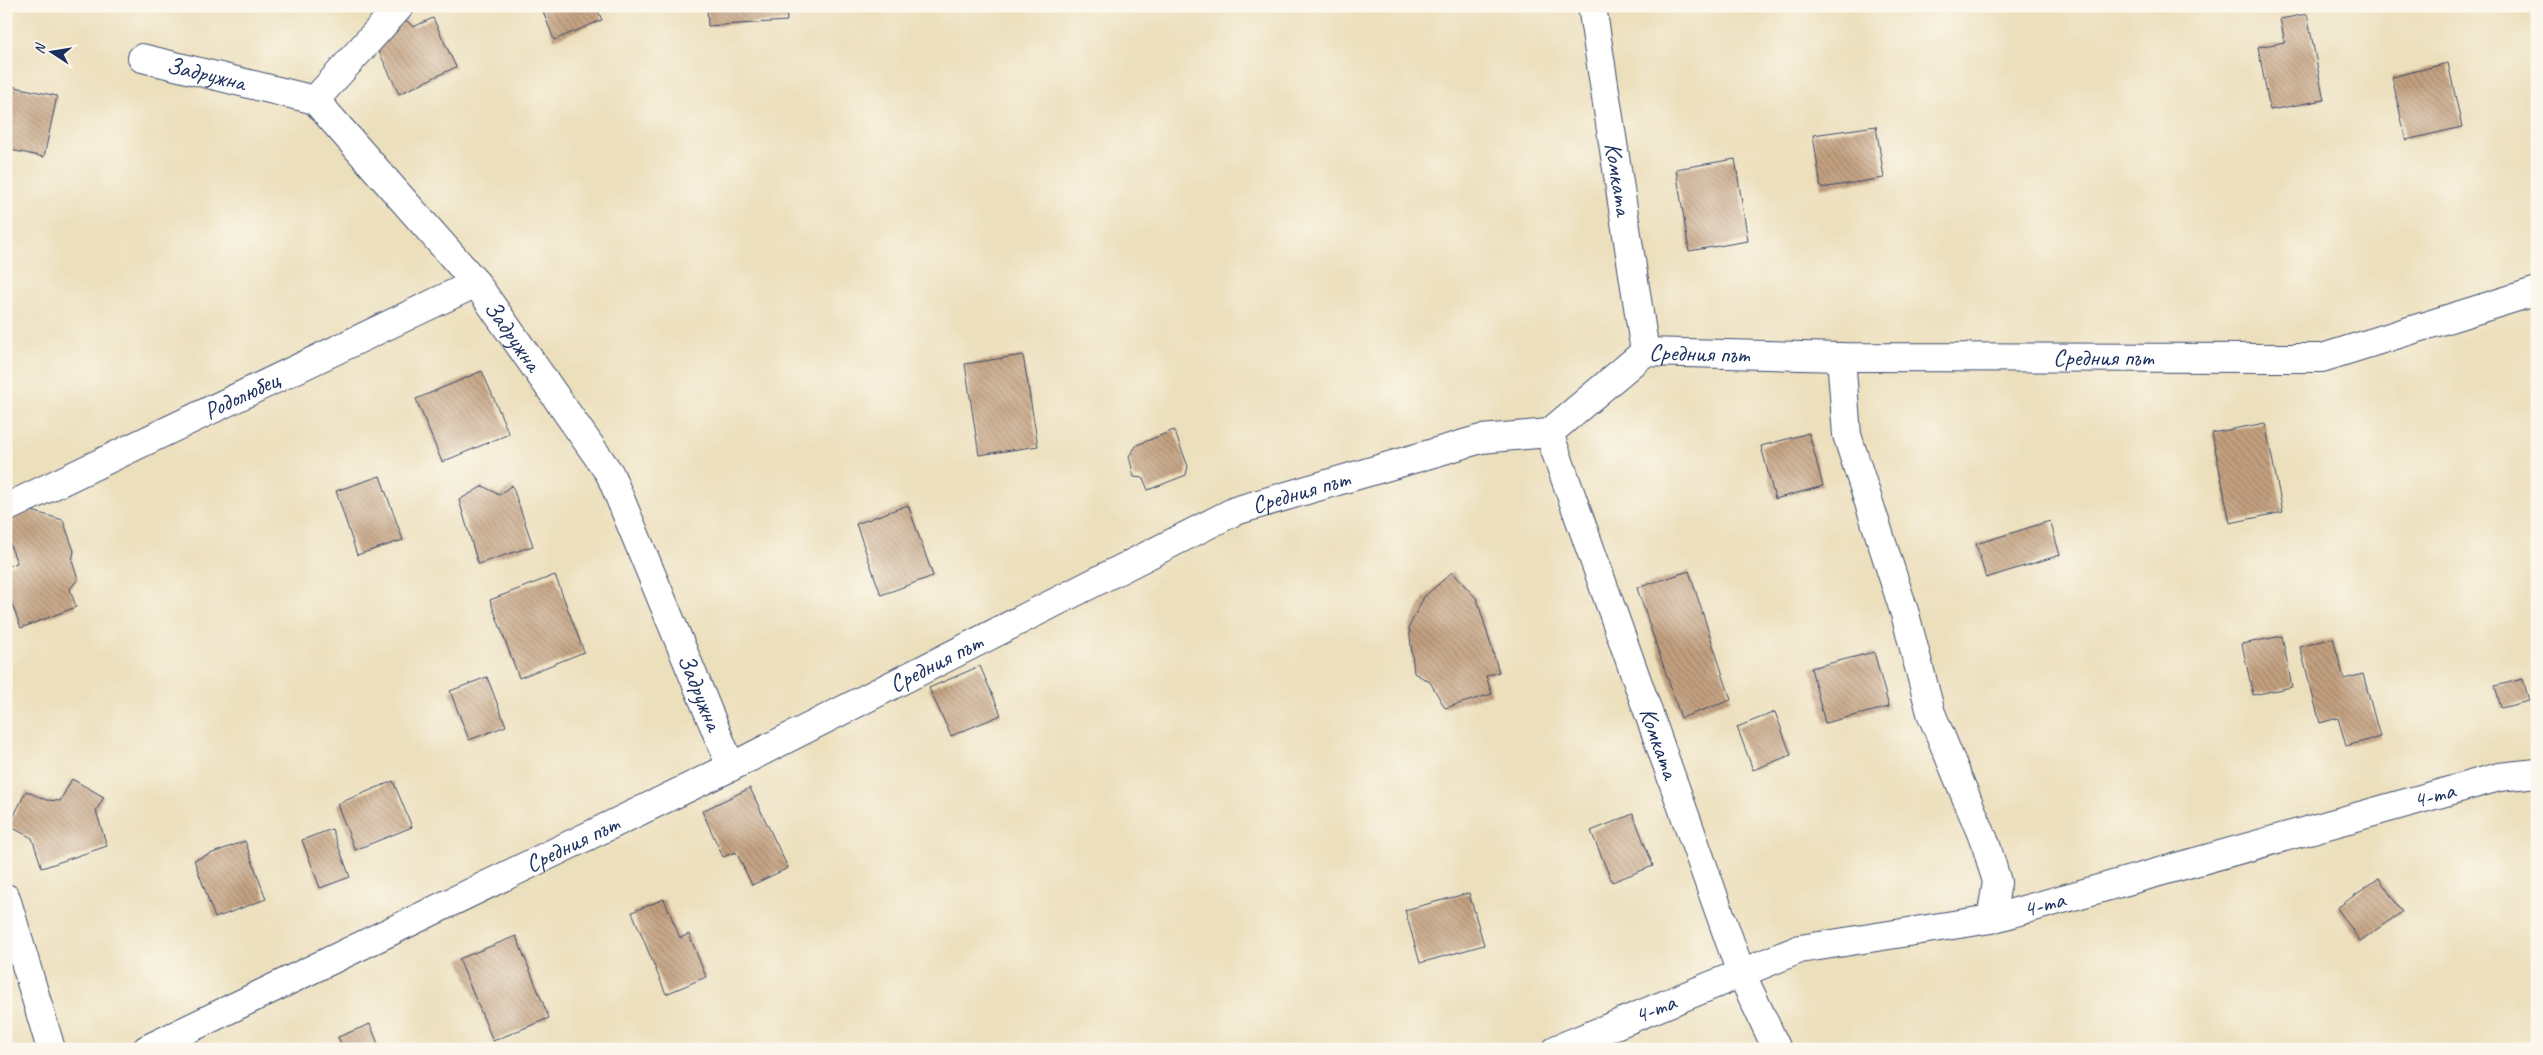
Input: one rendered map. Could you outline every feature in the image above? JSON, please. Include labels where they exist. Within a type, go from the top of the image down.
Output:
[{"type":"street","name":"Комката","points":[[1592,6],[1645,352]]},
{"type":"street","points":[[315,100],[393,9]]},
{"type":"street","name":"Задружна","points":[[142,58],[315,100],[476,283],[610,474],[731,767]]},
{"type":"street","name":"Родолюбец","points":[[6,508],[476,283]]},
{"type":"street","name":"Средния път","points":[[147,1049],[731,767],[1235,511],[1481,439],[1549,433],[1645,352],[1841,357],[2322,358],[2537,291]]},
{"type":"street","points":[[1841,357],[1847,436],[1905,614],[1931,713],[1986,845],[1997,882],[1991,919]]},
{"type":"street","name":"Комката","points":[[1549,433],[1741,973],[1777,1049]]},
{"type":"street","name":"4-та","points":[[1557,1049],[1800,949],[1991,919],[2499,778],[2537,773]]},
{"type":"street","points":[[6,898],[51,1049]]},
{"type":"building","points":[[541,6],[596,6],[602,20],[554,40]]},
{"type":"building","points":[[707,6],[786,6],[787,21],[708,26]]},
{"type":"building","points":[[2307,14],[2324,100],[2270,110],[2258,47],[2285,42],[2280,19]]},
{"type":"building","points":[[433,18],[456,67],[399,94],[372,37],[407,21],[413,27]]},
{"type":"building","points":[[2448,63],[2462,127],[2406,140],[2392,77]]},
{"type":"building","points":[[6,85],[57,96],[44,157],[6,149]]},
{"type":"building","points":[[1876,126],[1884,178],[1821,188],[1813,135]]},
{"type":"building","points":[[1735,159],[1748,241],[1689,251],[1676,169]]},
{"type":"building","points":[[1023,355],[1038,446],[979,455],[965,364]]},
{"type":"building","points":[[482,371],[509,434],[442,462],[416,399]]},
{"type":"building","points":[[2265,423],[2283,512],[2230,523],[2212,433]]},
{"type":"building","points":[[1174,430],[1188,466],[1186,475],[1148,490],[1143,478],[1134,477],[1129,456],[1137,445]]},
{"type":"building","points":[[1809,433],[1823,486],[1775,499],[1761,446]]},
{"type":"building","points":[[380,476],[403,540],[357,555],[336,491]]},
{"type":"building","points":[[512,485],[533,546],[478,564],[459,500],[483,486],[499,495]]},
{"type":"building","points":[[908,505],[933,576],[881,595],[856,524]]},
{"type":"building","points":[[32,511],[63,520],[74,551],[72,561],[78,579],[70,589],[76,607],[21,628],[6,588],[6,567],[17,563],[6,534],[6,520]]},
{"type":"building","points":[[2050,521],[2060,555],[1986,578],[1976,544]]},
{"type":"building","points":[[1689,571],[1731,700],[1681,718],[1637,588]]},
{"type":"building","points":[[1452,572],[1477,599],[1499,672],[1486,676],[1492,694],[1445,708],[1430,682],[1414,673],[1409,627],[1424,597]]},
{"type":"building","points":[[555,575],[584,652],[519,678],[490,600]]},
{"type":"building","points":[[2282,636],[2292,687],[2253,695],[2242,644]]},
{"type":"building","points":[[2333,638],[2344,679],[2363,674],[2380,737],[2346,746],[2338,718],[2320,723],[2300,647]]},
{"type":"building","points":[[1874,652],[1889,707],[1825,723],[1811,668]]},
{"type":"building","points":[[980,666],[1001,715],[951,736],[929,688]]},
{"type":"building","points":[[487,677],[506,726],[469,740],[450,691]]},
{"type":"building","points":[[2523,679],[2529,701],[2501,708],[2495,686]]},
{"type":"building","points":[[1775,712],[1791,755],[1753,770],[1737,727]]},
{"type":"building","points":[[72,779],[104,797],[96,811],[107,846],[42,868],[32,838],[9,826],[26,791],[46,800],[60,801]]},
{"type":"building","points":[[393,781],[412,827],[355,850],[337,804]]},
{"type":"building","points":[[750,788],[788,868],[752,885],[736,852],[723,857],[702,811]]},
{"type":"building","points":[[1633,814],[1653,866],[1612,882],[1591,831]]},
{"type":"building","points":[[332,829],[350,877],[320,888],[302,840]]},
{"type":"building","points":[[245,841],[266,899],[215,918],[194,860]]},
{"type":"building","points":[[2379,878],[2402,912],[2360,941],[2337,908]]},
{"type":"building","points":[[1469,893],[1484,945],[1420,963],[1405,910]]},
{"type":"building","points":[[664,899],[680,938],[689,934],[706,977],[666,994],[632,912]]},
{"type":"building","points":[[516,936],[549,1018],[493,1041],[459,959]]},
{"type":"building","points":[[370,1024],[380,1049],[343,1049],[338,1037]]}]
